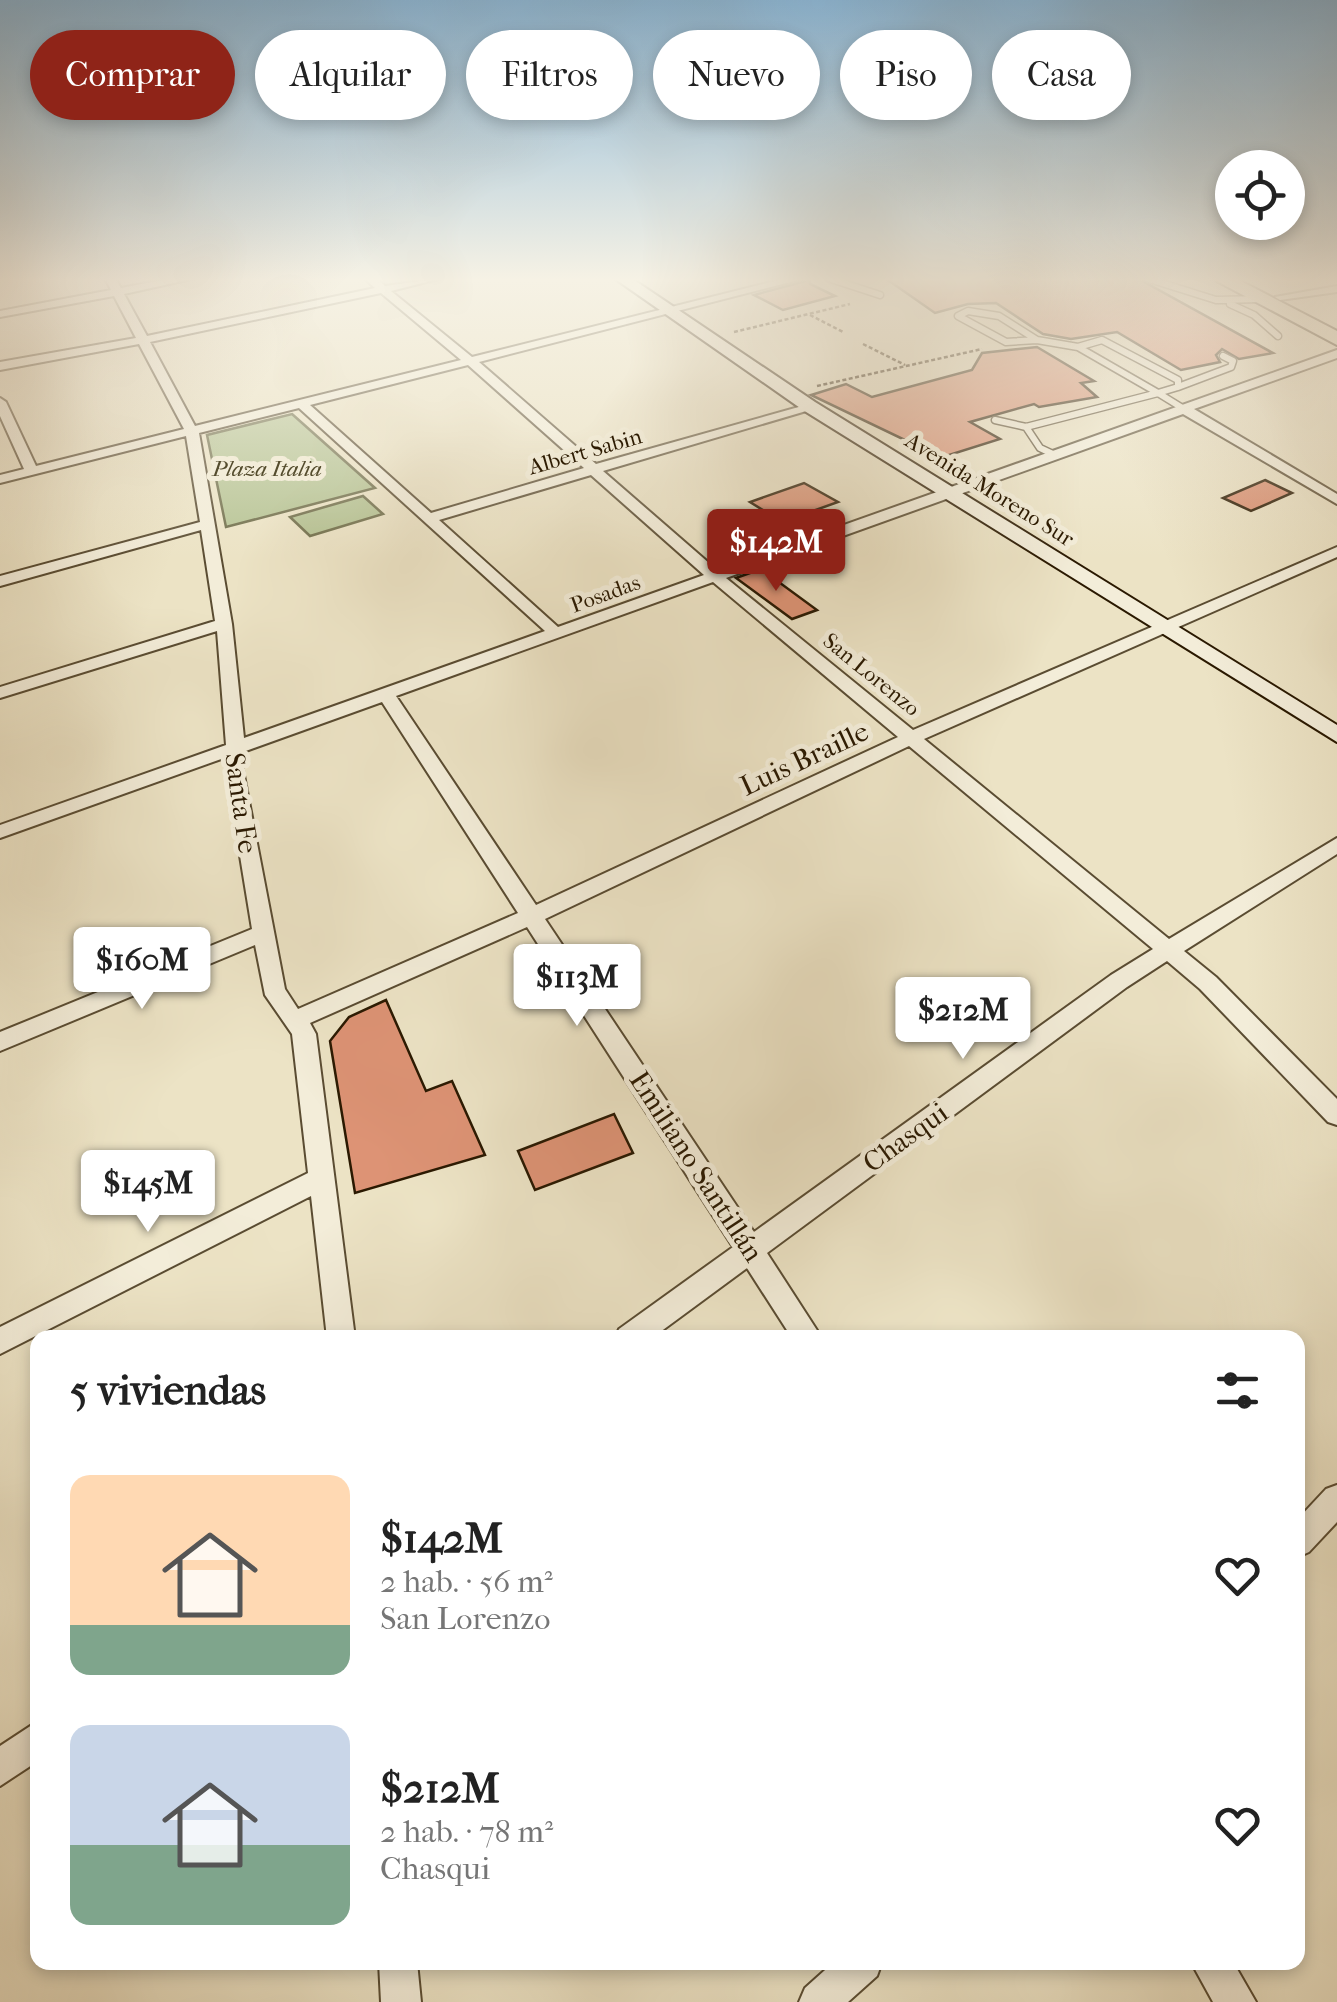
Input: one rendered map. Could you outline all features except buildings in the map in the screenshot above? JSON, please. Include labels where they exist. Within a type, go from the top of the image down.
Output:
[{"type":"street","name":"Santa Fe","points":[[162,371],[192,432],[224,624],[236,731],[232,748],[277,1001],[297,1019],[304,1034],[340,1330]]},
{"type":"street","points":[[0,480],[426,371]]},
{"type":"street","name":"San Lorenzo","points":[[482,371],[716,577],[1167,949],[1235,1010],[1337,1114]]},
{"type":"street","name":"Avenida Moreno Sur","points":[[757,371],[1337,735]]},
{"type":"street","name":"Posadas","points":[[0,832],[1288,371]]},
{"type":"street","points":[[0,402],[32,472]]},
{"type":"street","points":[[302,404],[557,634]]},
{"type":"street","name":"Albert Sabin","points":[[430,518],[809,406]]},
{"type":"street","points":[[1184,408],[1337,500]]},
{"type":"street","points":[[0,581],[208,524]]},
{"type":"street","name":"Luis Braille","points":[[297,1019],[534,915],[913,737],[1337,551]]},
{"type":"street","points":[[0,693],[224,624]]},
{"type":"street","name":"Emiliano Santillán","points":[[386,694],[803,1330]]},
{"type":"street","name":"Chasqui","points":[[640,1330],[1167,949],[1337,845]]},
{"type":"street","points":[[0,1042],[263,933]]},
{"type":"street","points":[[0,1342],[321,1178]]},
{"type":"street","points":[[1305,1534],[1337,1500]]},
{"type":"street","points":[[0,1768],[30,1744]]},
{"type":"street","points":[[398,1970],[400,2002]]},
{"type":"street","points":[[819,2002],[854,1970]]},
{"type":"street","points":[[1215,1970],[1236,2002]]},
{"type":"lane","points":[[1120,371],[1184,408]]},
{"type":"lane","points":[[1163,371],[1178,380],[1178,387]]},
{"type":"lane","points":[[995,420],[1026,427],[1158,393],[1219,371]]},
{"type":"lane","points":[[1026,427],[1040,448],[1055,456]]},
{"type":"path","points":[[790,394],[884,371]]},
{"type":"green space","name":"Plaza Italia","points":[[292,414],[375,488],[226,527],[207,435]]},
{"type":"green space","points":[[363,496],[383,514],[310,536],[290,517]]}]
